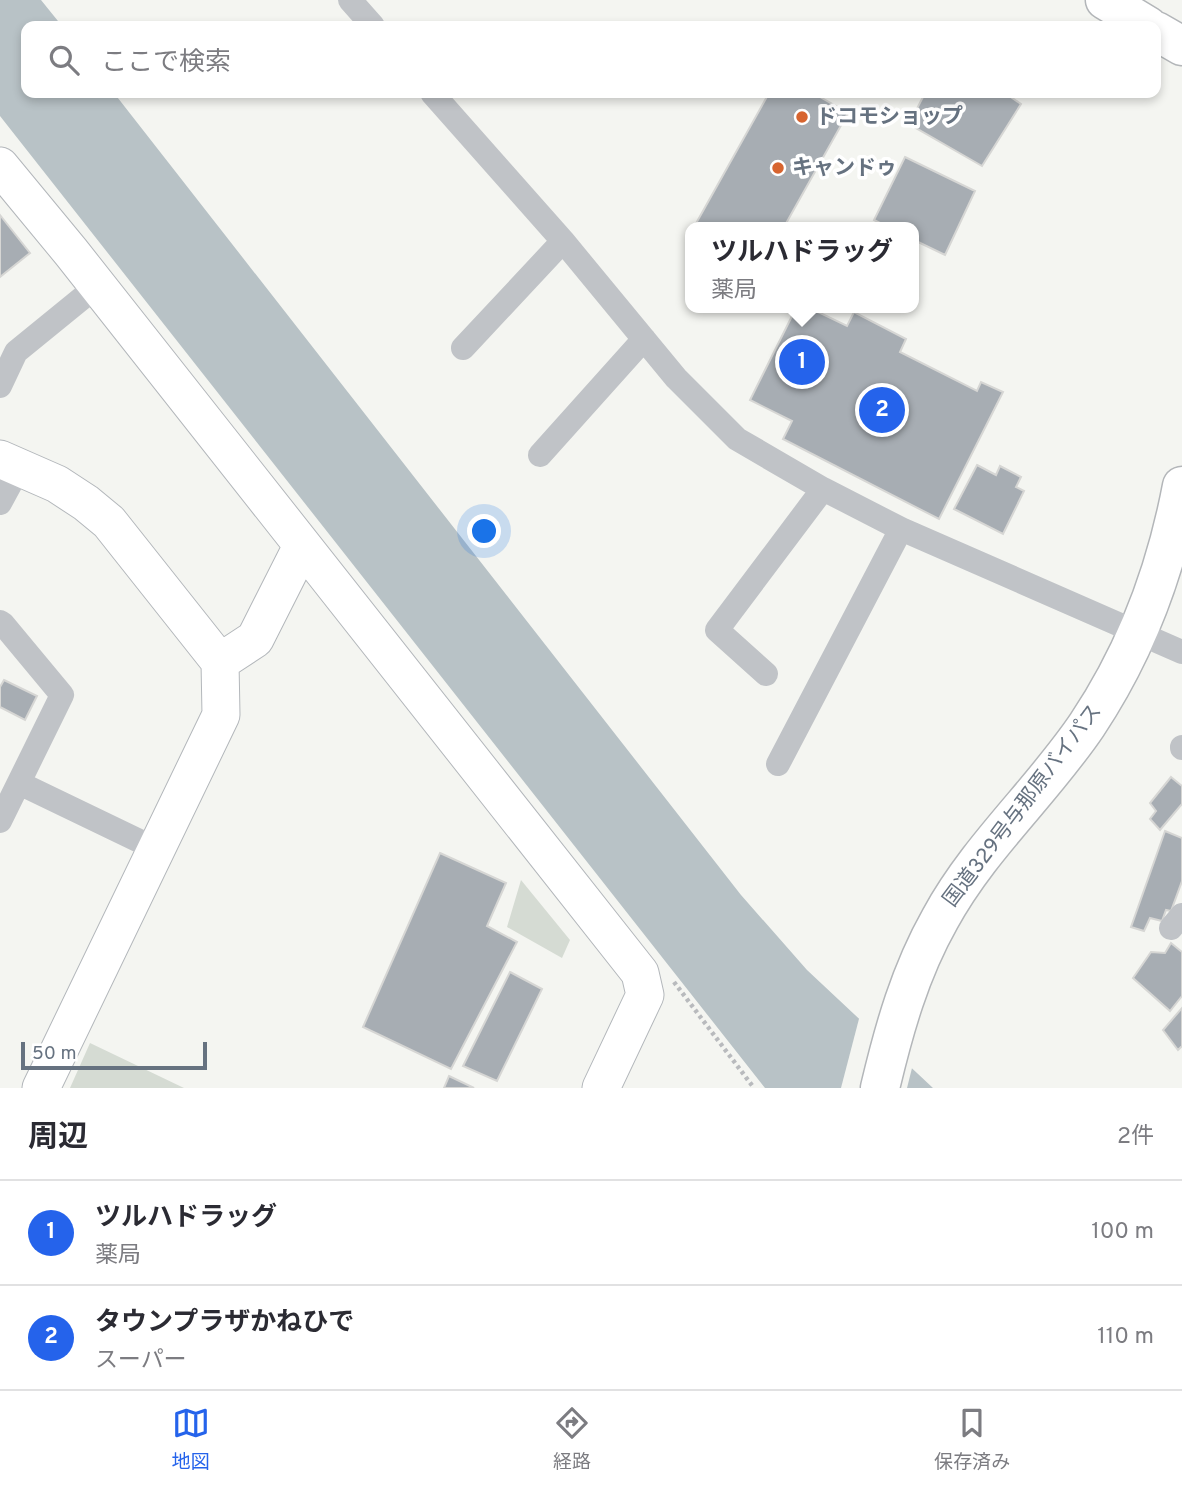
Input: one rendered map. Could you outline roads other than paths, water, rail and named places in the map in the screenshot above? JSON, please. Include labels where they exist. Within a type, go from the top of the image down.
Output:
[{"type":"highway","points":[[1105,0],[1140,21]]},
{"type":"highway","points":[[1161,34],[1182,46]]},
{"type":"highway","name":"国道329号与那原バイパス","points":[[880,1088],[898,1015],[915,968],[946,909],[970,871],[1086,726],[1125,659],[1150,604],[1168,548],[1182,486]]},
{"type":"street","points":[[350,0],[369,21]]},
{"type":"street","points":[[436,98],[563,241],[676,378],[737,439],[823,489],[901,529],[1182,652]]},
{"type":"street","points":[[4,179],[97,286],[640,973],[645,995],[601,1088]]},
{"type":"street","points":[[463,348],[563,241]]},
{"type":"street","points":[[0,386],[16,352],[97,286]]},
{"type":"street","points":[[540,455],[644,339]]},
{"type":"street","points":[[0,503],[9,463],[57,484],[86,503],[109,522],[220,662],[220,715],[41,1088]]},
{"type":"street","points":[[766,674],[717,630],[823,489]]},
{"type":"street","points":[[778,764],[901,529]]},
{"type":"street","points":[[220,662],[255,639],[302,546]]},
{"type":"street","points":[[0,622],[62,695],[0,821]]},
{"type":"street","points":[[19,783],[156,849]]},
{"type":"place","name":"ドコモショップ","points":[[802,117]]},
{"type":"place","name":"キャンドゥ","points":[[778,168]]},
{"type":"place","name":"ツルハドラッグ","points":[[802,362]]},
{"type":"place","name":"タウンプラザかねひで","points":[[882,410]]}]
